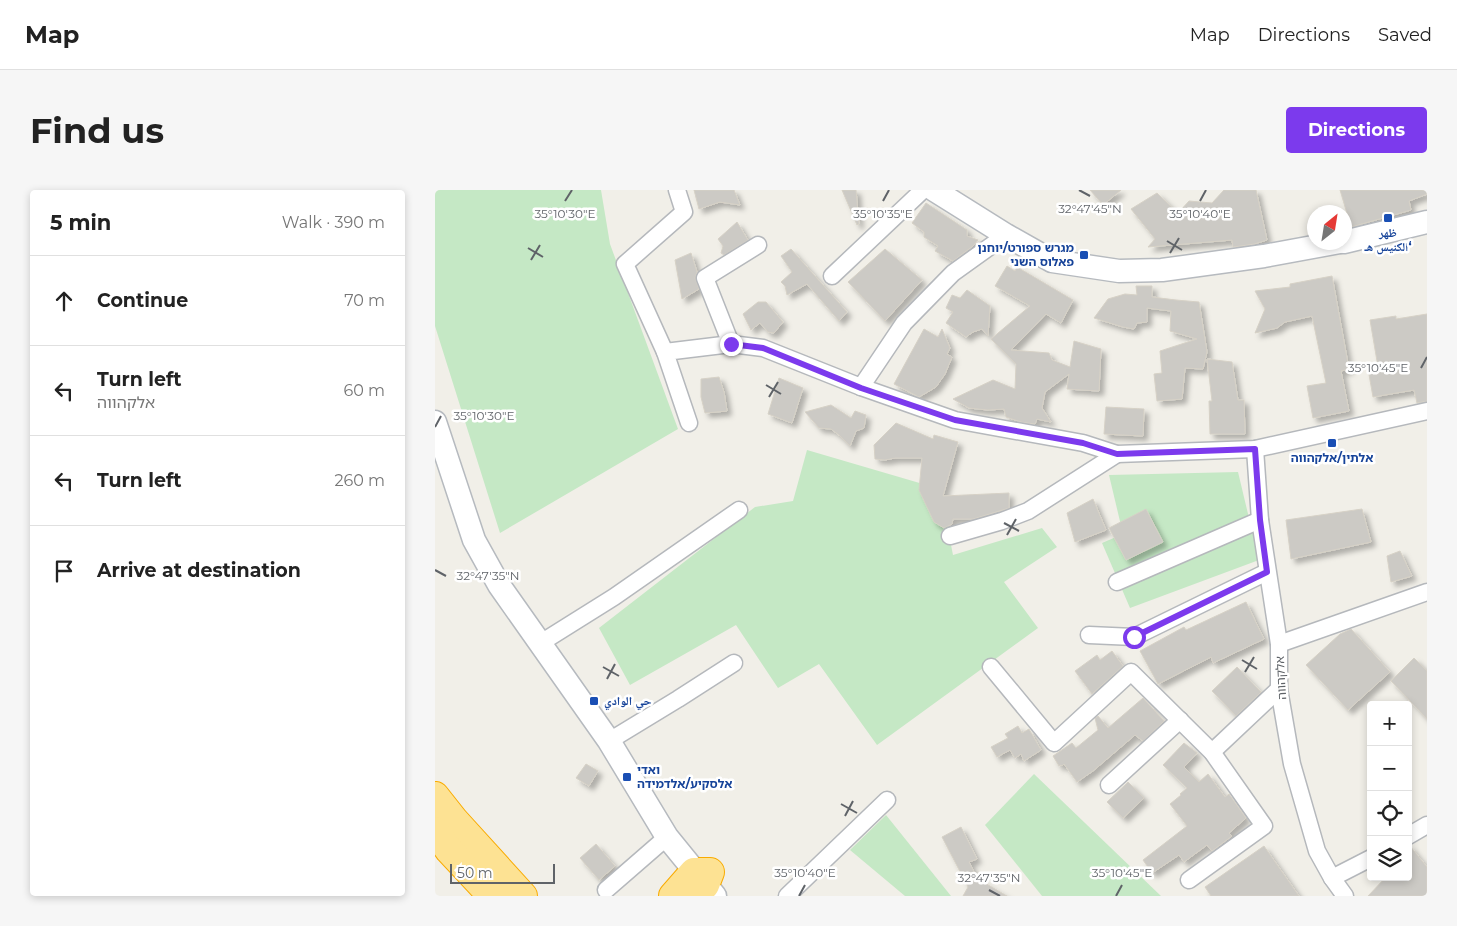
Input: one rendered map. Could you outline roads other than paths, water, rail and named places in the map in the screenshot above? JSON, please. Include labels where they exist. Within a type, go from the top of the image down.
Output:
[{"type":"highway","points":[[435,796],[523,896]]},
{"type":"highway","points":[[435,831],[449,850],[492,896]]},
{"type":"highway","points":[[673,896],[704,884]]},
{"type":"street","points":[[677,190],[685,212],[625,264],[665,352],[689,423]]},
{"type":"street","points":[[832,276],[923,190]]},
{"type":"street","points":[[934,190],[1052,262],[1119,271],[1162,270],[1307,248]]},
{"type":"street","points":[[1352,240],[1427,222]]},
{"type":"street","points":[[861,388],[904,323],[953,273],[1006,235]]},
{"type":"street","points":[[731,344],[705,278],[758,245]]},
{"type":"street","points":[[665,352],[731,344],[763,348],[861,388],[955,420],[1083,443],[1117,454],[1255,449],[1427,411]]},
{"type":"street","points":[[435,422],[474,540],[499,585],[609,741],[667,837],[704,884],[732,896]]},
{"type":"street","name":"אלקהווה","points":[[1255,449],[1260,520],[1279,644],[1279,689],[1292,764],[1317,851],[1332,878],[1345,896]]},
{"type":"street","points":[[950,536],[1002,521],[1028,511],[1117,454]]},
{"type":"street","points":[[539,644],[614,597],[739,510]]},
{"type":"street","points":[[1117,582],[1260,520]]},
{"type":"street","points":[[1089,635],[1134,637],[1267,572]]},
{"type":"street","points":[[1279,644],[1427,592]]},
{"type":"street","points":[[609,741],[734,662]]},
{"type":"street","points":[[991,668],[1054,743],[1131,672],[1212,752],[1264,826],[1189,880]]},
{"type":"street","points":[[1212,752],[1279,689]]},
{"type":"street","points":[[1109,784],[1179,720]]},
{"type":"street","points":[[640,792],[704,884]]},
{"type":"street","points":[[787,896],[887,800]]},
{"type":"street","points":[[1412,834],[1427,825]]},
{"type":"street","points":[[606,890],[667,837]]},
{"type":"street","points":[[1332,878],[1367,860]]},
{"type":"place","name":"ظهر الكنيس هـ‘","points":[[1388,218]]},
{"type":"place","name":"מגרש ספורט/יוחנן פאלוס השני","points":[[1084,255]]},
{"type":"place","name":"אלתין/אלקהווה","points":[[1332,443]]},
{"type":"place","name":"حي الوادي","points":[[594,701]]},
{"type":"place","name":"ואדי אלסקיע/אלדמידה","points":[[627,777]]}]
